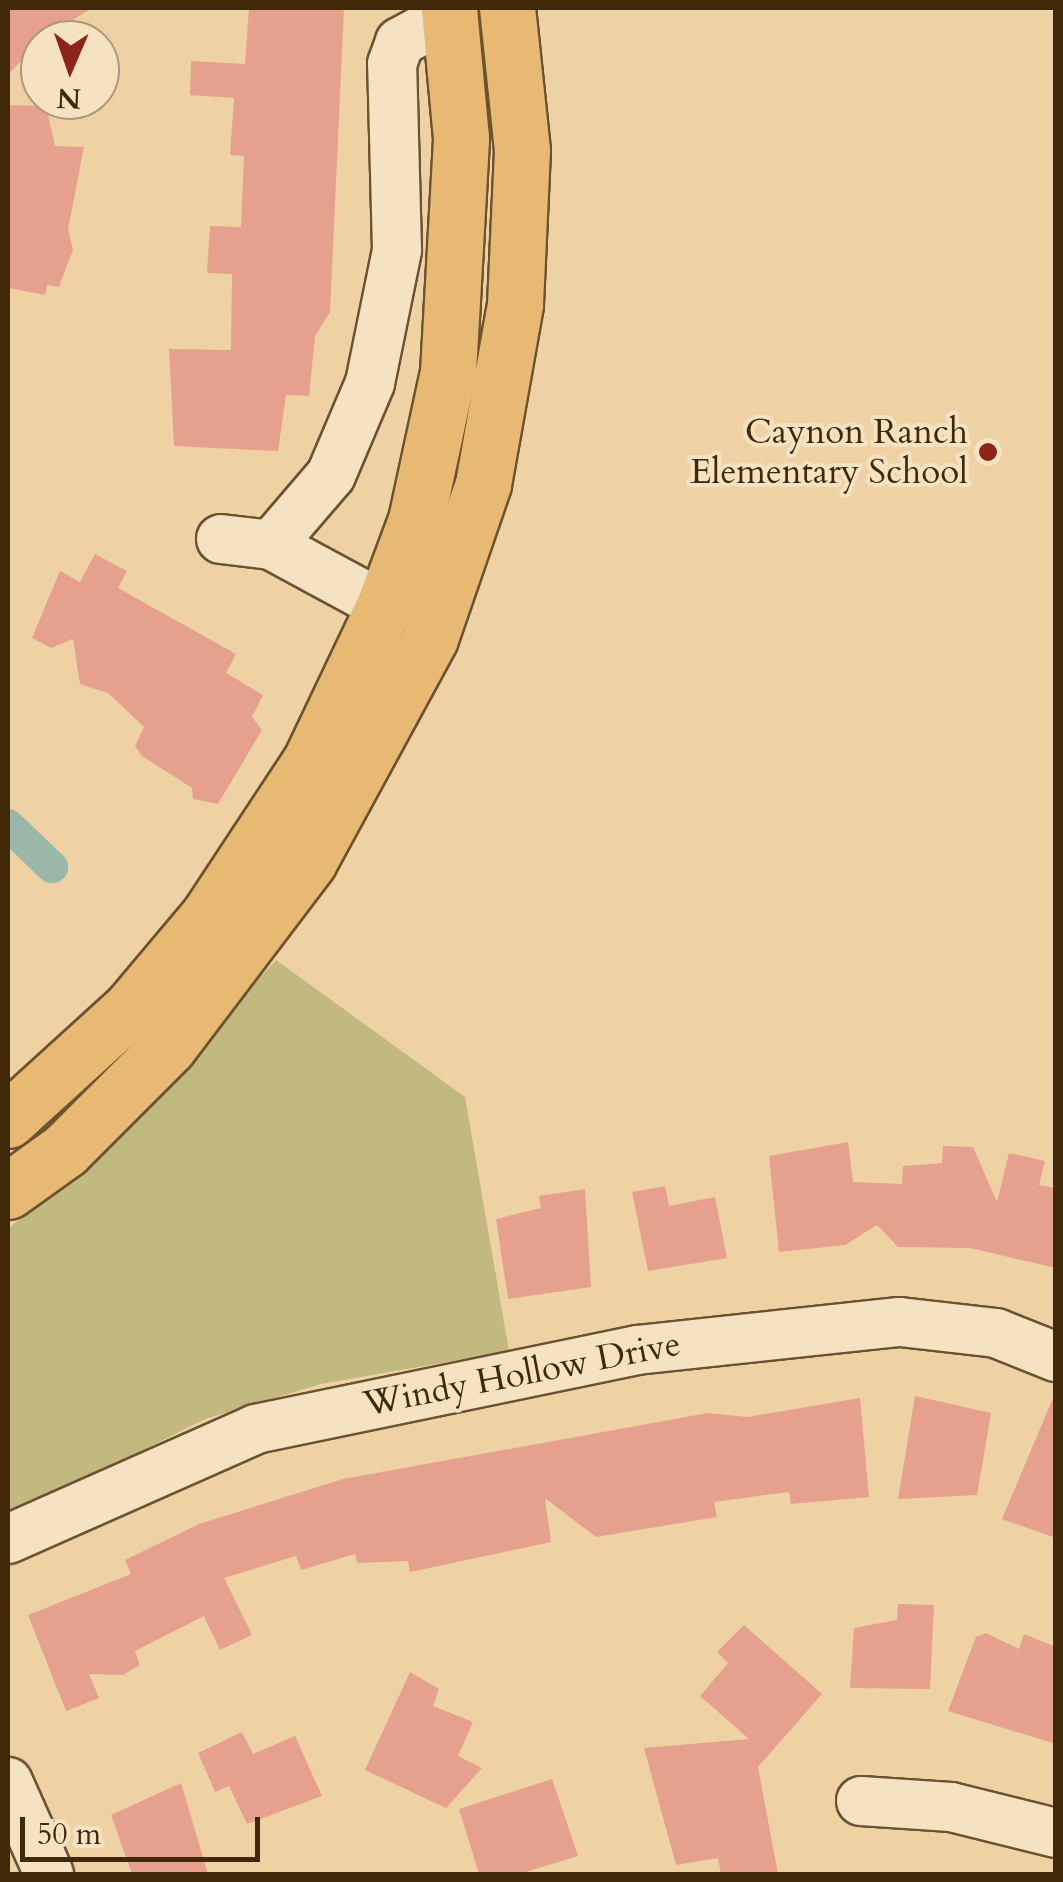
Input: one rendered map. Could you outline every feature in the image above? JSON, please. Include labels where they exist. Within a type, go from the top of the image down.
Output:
[{"type":"main road","points":[[8,1191],[64,1150],[168,1047],[308,861],[430,638],[483,484],[514,304],[522,150],[508,8]]},
{"type":"main road","points":[[8,1120],[131,1008],[209,915],[310,762],[384,606],[416,520],[448,372],[461,138],[449,11]]},
{"type":"street","points":[[271,545],[331,475],[370,383],[398,250],[392,64],[400,42],[449,11]]},
{"type":"street","points":[[221,540],[271,545],[384,606]]},
{"type":"street","name":"Windy Hollow Drive","points":[[8,1539],[256,1430],[637,1350],[900,1322],[996,1333],[1056,1357]]},
{"type":"street","points":[[8,1782],[50,1874]]},
{"type":"street","points":[[861,1801],[951,1808],[1056,1833]]},
{"type":"shaded area","points":[[276,960],[465,1097],[509,1351],[321,1384],[205,1419],[8,1518],[8,1229],[119,1133]]},
{"type":"building","points":[[8,8],[92,8],[72,20],[20,20],[20,62],[8,75]]},
{"type":"building","points":[[249,8],[344,8],[330,312],[315,336],[309,396],[286,395],[278,451],[174,446],[169,349],[231,350],[232,274],[207,273],[210,226],[241,227],[244,156],[230,155],[234,98],[190,95],[191,61],[245,64]]},
{"type":"building","points":[[8,105],[20,105],[20,120],[49,120],[55,146],[84,147],[68,229],[73,250],[59,287],[47,285],[45,295],[9,288]]},
{"type":"building","points":[[95,554],[127,571],[118,588],[236,654],[226,673],[263,695],[252,717],[262,730],[218,804],[193,799],[192,788],[142,756],[135,746],[144,727],[108,693],[80,684],[73,639],[51,648],[32,638],[60,571],[80,582]]},
{"type":"building","points":[[848,1142],[853,1182],[902,1184],[903,1166],[942,1163],[943,1146],[973,1147],[997,1202],[1009,1153],[1045,1161],[1039,1185],[1056,1188],[1056,1268],[970,1248],[898,1247],[877,1225],[845,1245],[779,1252],[769,1156]]},
{"type":"building","points":[[665,1186],[669,1206],[715,1197],[727,1258],[648,1271],[632,1192]]},
{"type":"building","points":[[585,1189],[591,1287],[508,1299],[496,1219],[541,1208],[539,1196]]},
{"type":"building","points":[[1056,1391],[1056,1538],[1002,1519]]},
{"type":"building","points":[[915,1396],[991,1413],[977,1495],[898,1499]]},
{"type":"building","points":[[860,1398],[869,1497],[791,1504],[789,1492],[714,1502],[717,1517],[596,1537],[545,1498],[551,1542],[410,1572],[408,1561],[357,1563],[355,1554],[301,1570],[296,1556],[224,1578],[252,1635],[220,1650],[204,1616],[135,1651],[140,1665],[123,1675],[89,1674],[99,1698],[66,1711],[28,1615],[131,1574],[125,1560],[199,1524],[343,1479],[708,1413],[747,1417]]},
{"type":"building","points":[[898,1604],[934,1605],[930,1689],[850,1688],[854,1628],[897,1620]]},
{"type":"building","points":[[744,1625],[822,1694],[758,1767],[778,1874],[721,1874],[718,1858],[676,1865],[644,1748],[749,1739],[700,1696],[728,1663],[717,1652]]},
{"type":"building","points":[[986,1633],[1019,1649],[1024,1634],[1056,1647],[1056,1744],[948,1711],[976,1637]]},
{"type":"building","points":[[410,1672],[439,1689],[433,1706],[473,1722],[458,1756],[482,1768],[446,1808],[365,1770]]},
{"type":"building","points":[[242,1732],[253,1754],[295,1736],[322,1796],[247,1824],[229,1786],[215,1792],[198,1753]]},
{"type":"building","points":[[552,1779],[578,1856],[519,1874],[479,1874],[459,1809]]},
{"type":"building","points":[[181,1783],[208,1874],[132,1874],[111,1815]]},
{"type":"waterway","points":[[8,825],[52,867]]},
{"type":"place","name":"Caynon Ranch Elementary School","points":[[988,452]]}]
